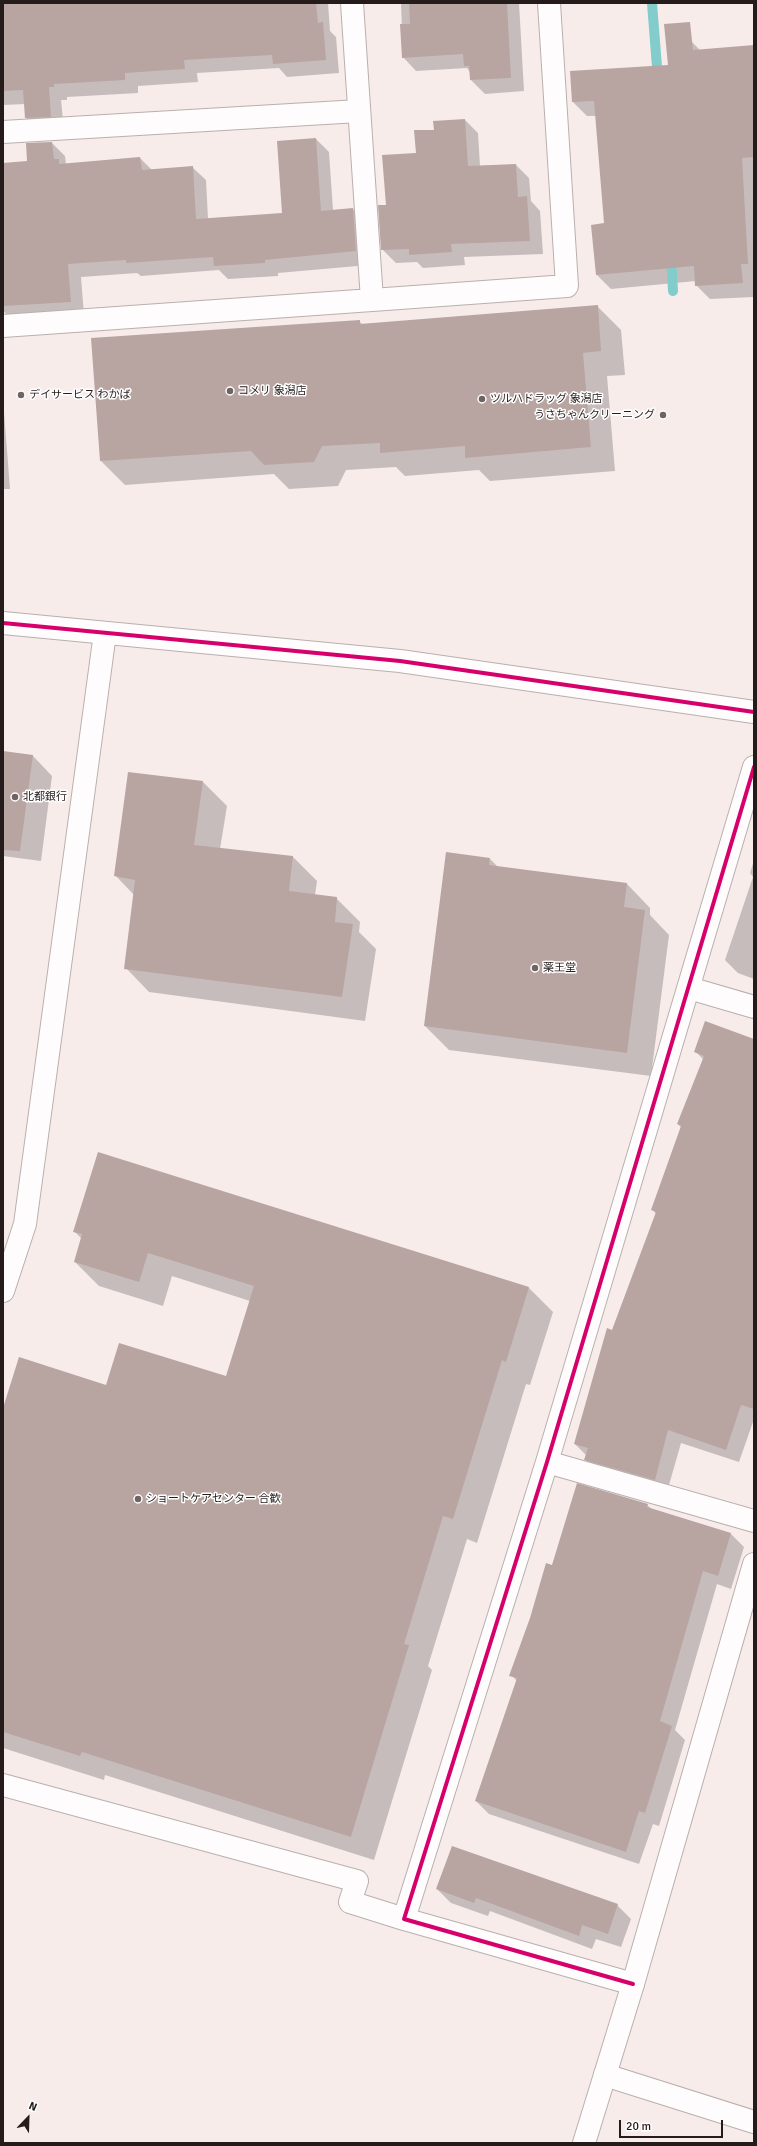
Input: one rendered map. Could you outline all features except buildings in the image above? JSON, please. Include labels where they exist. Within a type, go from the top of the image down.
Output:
[{"type":"street","points":[[352,3],[372,300]]},
{"type":"street","points":[[3,326],[567,286],[549,3]]},
{"type":"street","points":[[3,132],[360,111]]},
{"type":"street","points":[[3,623],[400,661],[754,712]]},
{"type":"street","points":[[3,1291],[25,1224],[105,633]]},
{"type":"street","points":[[404,1919],[547,1462],[754,767]]},
{"type":"street","points":[[689,988],[754,1007]]},
{"type":"street","points":[[547,1462],[754,1521]]},
{"type":"street","points":[[584,2143],[633,1984],[754,1564]]},
{"type":"street","points":[[3,1785],[356,1880],[350,1902],[404,1919],[633,1984]]},
{"type":"street","points":[[605,2075],[754,2122]]},
{"type":"waterway","points":[[652,3],[658,80]]},
{"type":"waterway","points":[[671,255],[673,291]]},
{"type":"cycle path","points":[[3,623],[400,661],[754,712]]},
{"type":"cycle path","points":[[633,1984],[404,1919],[547,1462],[754,767]]},
{"type":"place","name":"コメリ 象潟店","points":[[230,391]]},
{"type":"place","name":"デイサービス わかば","points":[[21,395]]},
{"type":"place","name":"ツルハドラッグ 象潟店","points":[[482,399]]},
{"type":"place","name":"うさちゃんクリーニング","points":[[663,415]]},
{"type":"place","name":"北都銀行","points":[[15,797]]},
{"type":"place","name":"薬王堂","points":[[535,968]]},
{"type":"place","name":"ショートケアセンター 合歓","points":[[138,1499]]}]
